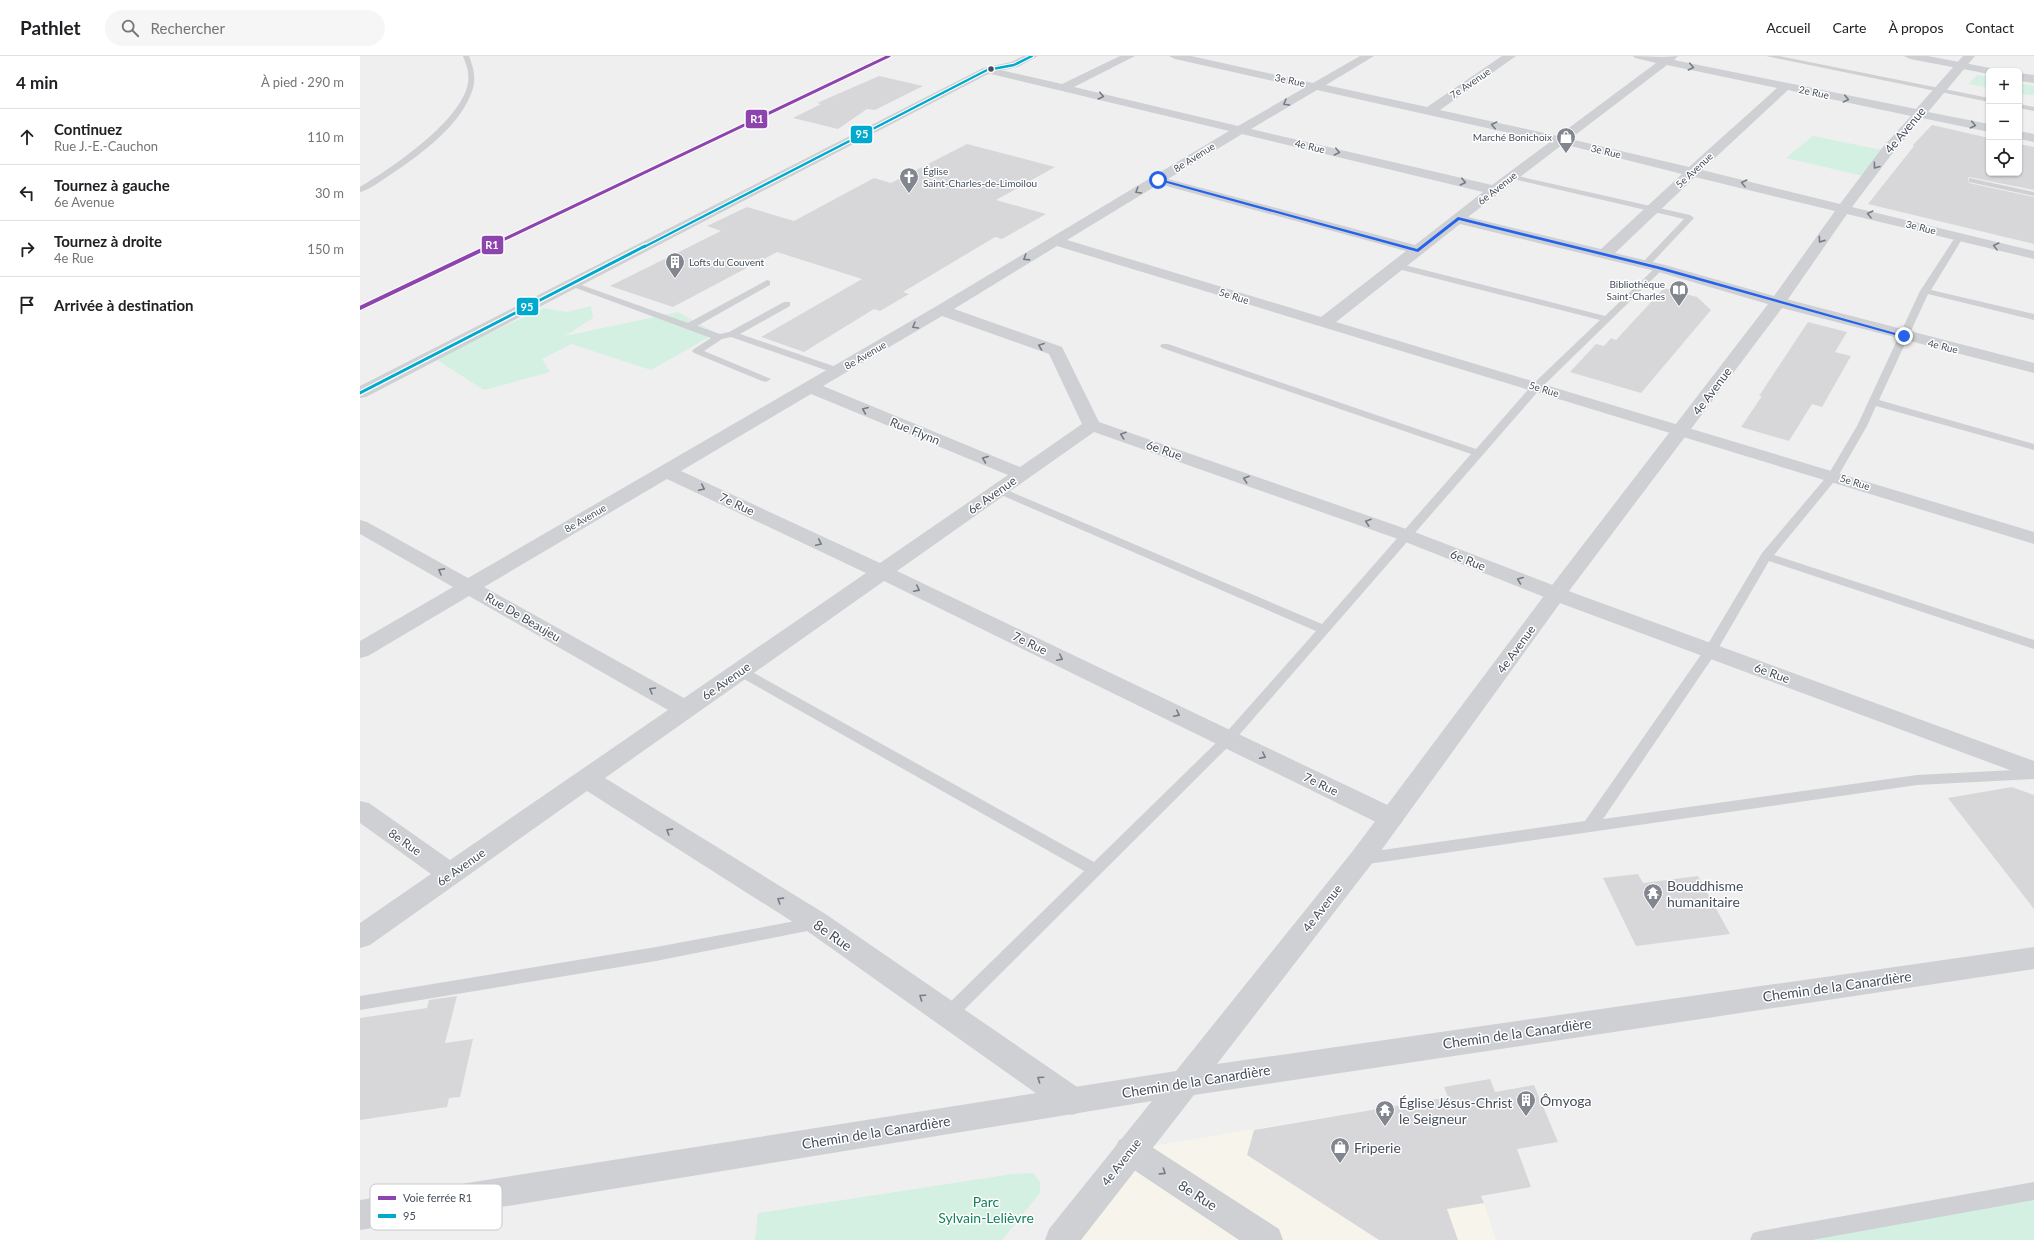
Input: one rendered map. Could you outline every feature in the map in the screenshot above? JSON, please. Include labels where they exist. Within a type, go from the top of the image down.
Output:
[{"type":"main road","points":[[987,70],[996,61],[1006,56]]},
{"type":"main road","points":[[360,392],[987,70],[1014,65],[1032,56]]},
{"type":"main road","points":[[1910,56],[1986,70]]},
{"type":"main road","points":[[2022,77],[2034,79]]},
{"type":"main road","name":"4e Rue","points":[[1778,302],[1904,336],[2034,368]]},
{"type":"main road","name":"4e Avenue","points":[[1060,1240],[1361,859],[1556,594],[1681,432],[1778,302]]},
{"type":"main road","name":"Chemin de la Canardière","points":[[502,1192],[1184,1083],[2034,958]]},
{"type":"main road","name":"Chemin de la Canardière","points":[[360,1215],[370,1213]]},
{"type":"street","points":[[1063,88],[1130,56]]},
{"type":"street","name":"3e Rue","points":[[1175,56],[1560,140],[1693,171],[2034,255]]},
{"type":"street","name":"8e Avenue","points":[[360,651],[468,586],[666,472],[941,310],[1241,129],[1368,56]]},
{"type":"street","name":"7e Avenue","points":[[1430,111],[1510,56]]},
{"type":"street","name":"2e Rue","points":[[1639,56],[1668,59],[1786,86],[1986,127]]},
{"type":"street","name":"4e Avenue","points":[[1778,302],[1844,208],[1918,114],[1969,56]]},
{"type":"street","name":"6e Avenue","points":[[1324,323],[1512,176],[1668,59]]},
{"type":"street","name":"4e Rue","points":[[987,70],[1494,190]]},
{"type":"street","name":"5e Avenue","points":[[1604,255],[1786,86]]},
{"type":"street","points":[[2022,136],[2034,138]]},
{"type":"street","points":[[1158,180],[1418,250]]},
{"type":"street","name":"4e Rue","points":[[1458,219],[1652,266],[1778,302]]},
{"type":"street","name":"5e Rue","points":[[1054,241],[1537,386],[1681,432],[1833,476],[2034,538]]},
{"type":"street","points":[[941,310],[1056,351],[1092,425]]},
{"type":"street","name":"Rue Flynn","points":[[810,387],[1021,474]]},
{"type":"street","name":"6e Avenue","points":[[360,937],[1092,425]]},
{"type":"street","name":"6e Rue","points":[[1092,425],[1405,535],[1556,594],[2034,770]]},
{"type":"street","name":"7e Rue","points":[[666,472],[882,572],[1391,818]]},
{"type":"street","name":"Rue De Beaujeu","points":[[360,526],[686,709]]},
{"type":"street","name":"8e Rue","points":[[587,779],[817,923],[1072,1101]]},
{"type":"street","name":"8e Rue","points":[[360,810],[450,874]]},
{"type":"street","name":"8e Rue","points":[[1130,1150],[1266,1240]]},
{"type":"lane","points":[[360,190],[418,153],[446,124],[464,102],[473,82],[471,64],[466,56]]},
{"type":"lane","points":[[1769,56],[1986,99]]},
{"type":"lane","points":[[2022,106],[2034,108]]},
{"type":"lane","points":[[948,1015],[1228,739],[1537,386],[1606,319],[1652,266],[1690,218],[1512,176]]},
{"type":"lane","points":[[1972,180],[2034,194]]},
{"type":"lane","points":[[1591,826],[1710,651],[1766,556],[1833,476],[1862,426],[1925,291],[1960,236]]},
{"type":"lane","points":[[1397,266],[1606,319]]},
{"type":"lane","points":[[688,327],[767,283]]},
{"type":"lane","points":[[570,284],[719,337]]},
{"type":"lane","points":[[1925,291],[2034,317]]},
{"type":"lane","points":[[766,379],[697,351],[719,337],[732,334],[787,304]]},
{"type":"lane","points":[[732,334],[838,370]]},
{"type":"lane","points":[[1165,346],[1478,453]]},
{"type":"lane","points":[[1873,402],[2034,447]]},
{"type":"lane","points":[[998,490],[1323,629]]},
{"type":"lane","points":[[1766,556],[2034,645]]},
{"type":"lane","points":[[740,671],[1096,870]]},
{"type":"lane","points":[[1361,859],[1917,780],[2034,774]]},
{"type":"lane","points":[[360,1003],[656,954],[817,923]]},
{"type":"lane","points":[[1760,1240],[2034,1191]]},
{"type":"shaded area","points":[[1448,1097],[1496,1240],[1060,1240],[1130,1150]]},
{"type":"green space","points":[[1977,75],[1986,76],[1986,87],[1969,84]]},
{"type":"green space","points":[[2022,84],[2034,86],[2034,95],[2022,94]]},
{"type":"green space","points":[[1813,136],[1887,151],[1867,177],[1786,158]]},
{"type":"green space","points":[[591,306],[593,318],[565,336],[678,312],[716,333],[651,370],[571,344],[542,359],[550,372],[484,390],[434,358],[544,308],[566,312]]},
{"type":"green space","name":"Parc Sylvain-Lelièvre","points":[[1033,1173],[1040,1182],[1040,1193],[1002,1240],[755,1240],[758,1213],[1012,1174]]},
{"type":"green space","points":[[2034,1191],[2034,1240],[1760,1240]]},
{"type":"building","points":[[879,76],[923,86],[875,110],[867,109],[838,129],[793,118],[821,104],[817,103]]},
{"type":"building","points":[[1932,125],[1986,137],[1986,176],[2022,176],[2022,145],[2034,147],[2034,190],[1968,178],[1969,183],[2034,197],[2034,244],[1868,204],[1914,146],[1913,145]]},
{"type":"building","points":[[967,144],[1055,167],[996,200],[1046,214],[1002,239],[995,237],[903,292],[909,294],[880,311],[874,309],[804,352],[761,337],[862,279],[777,252],[673,307],[610,286],[721,231],[707,226],[747,207],[794,221],[874,178],[891,183]]},
{"type":"building","points":[[1664,288],[1697,297],[1711,310],[1641,393],[1570,372],[1596,344],[1604,346],[1611,338],[1616,340]]},
{"type":"building","points":[[1808,322],[1847,332],[1835,352],[1851,356],[1822,407],[1812,404],[1789,441],[1741,427],[1762,396],[1759,396]]},
{"type":"building","points":[[2012,787],[2034,795],[2034,909],[1948,798]]},
{"type":"building","points":[[1638,874],[1643,883],[1698,876],[1730,934],[1636,946],[1603,878]]},
{"type":"building","points":[[457,996],[445,1043],[473,1039],[460,1097],[449,1098],[447,1107],[360,1120],[360,1018],[427,1008],[429,1000]]},
{"type":"building","points":[[1490,1079],[1495,1092],[1534,1085],[1558,1142],[1517,1149],[1531,1187],[1481,1196],[1484,1203],[1447,1209],[1458,1240],[1379,1240],[1247,1155],[1254,1130],[1448,1097],[1444,1087]]},
{"type":"rail line","name":"R1","points":[[360,308],[889,56]]},
{"type":"transit line","name":"95","points":[[360,393],[987,70],[1014,65],[1032,56]]},
{"type":"place","name":"Marché Bonichoix","points":[[1566,154]]},
{"type":"place","name":"Église Saint-Charles-de-Limoilou","points":[[909,194]]},
{"type":"place","name":"Lofts du Couvent","points":[[675,279]]},
{"type":"place","name":"Bibliothèque Saint-Charles","points":[[1679,307]]},
{"type":"place","name":"Bouddhisme humanitaire","points":[[1653,910]]},
{"type":"place","name":"Ômyoga","points":[[1526,1117]]},
{"type":"place","name":"Église Jésus-Christ le Seigneur","points":[[1385,1127]]},
{"type":"place","name":"Friperie","points":[[1340,1164]]},
{"type":"route","points":[[1158,180],[1418,250],[1458,219],[1660,268],[1904,336]]}]
